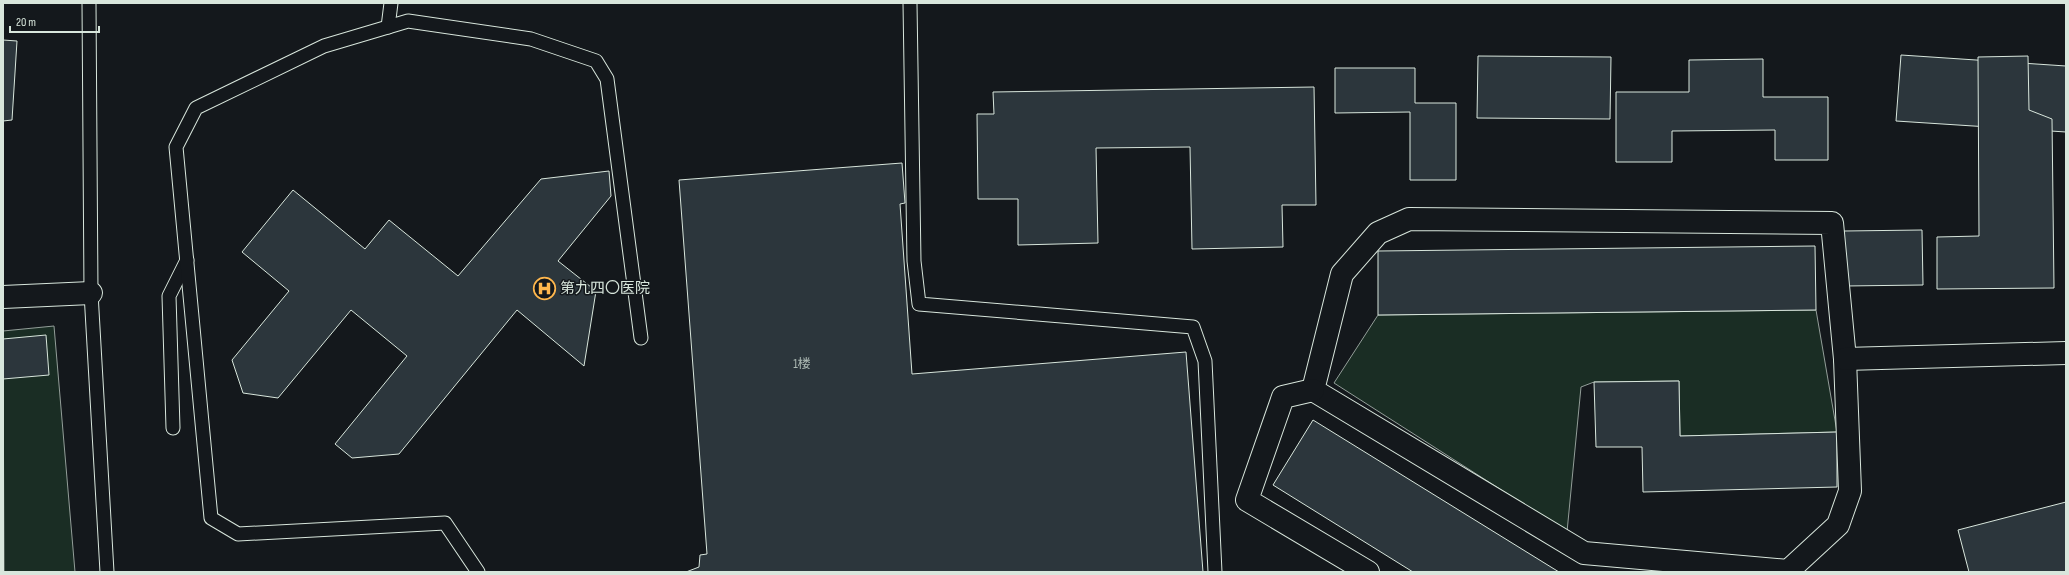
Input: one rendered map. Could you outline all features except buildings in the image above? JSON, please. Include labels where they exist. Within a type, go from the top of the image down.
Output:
[{"type":"street","points":[[1313,390],[1342,274],[1378,234],[1409,219],[1832,223],[1845,359],[1850,491],[1838,525],[1788,571],[1584,553],[1313,390],[1283,397],[1247,500],[1368,572]]},
{"type":"street","points":[[3,297],[91,293]]},
{"type":"street","points":[[1845,359],[2066,353]]},
{"type":"lane","points":[[90,3],[91,293],[107,572]]},
{"type":"lane","points":[[388,27],[391,3]]},
{"type":"lane","points":[[910,3],[914,261],[919,304],[1193,327],[1205,362],[1215,572]]},
{"type":"lane","points":[[478,572],[445,523],[238,534],[211,518],[176,147],[196,108],[324,46],[408,21],[531,39],[596,61],[607,79],[641,338]]},
{"type":"lane","points":[[173,428],[169,296],[187,260]]},
{"type":"green space","points":[[1816,310],[1837,432],[1680,436],[1679,381],[1594,382],[1581,387],[1567,532],[1334,383],[1378,315]]},
{"type":"green space","points":[[54,326],[75,572],[4,572],[3,331]]},
{"type":"place","name":"第九四〇医院","points":[[544,288]]}]
